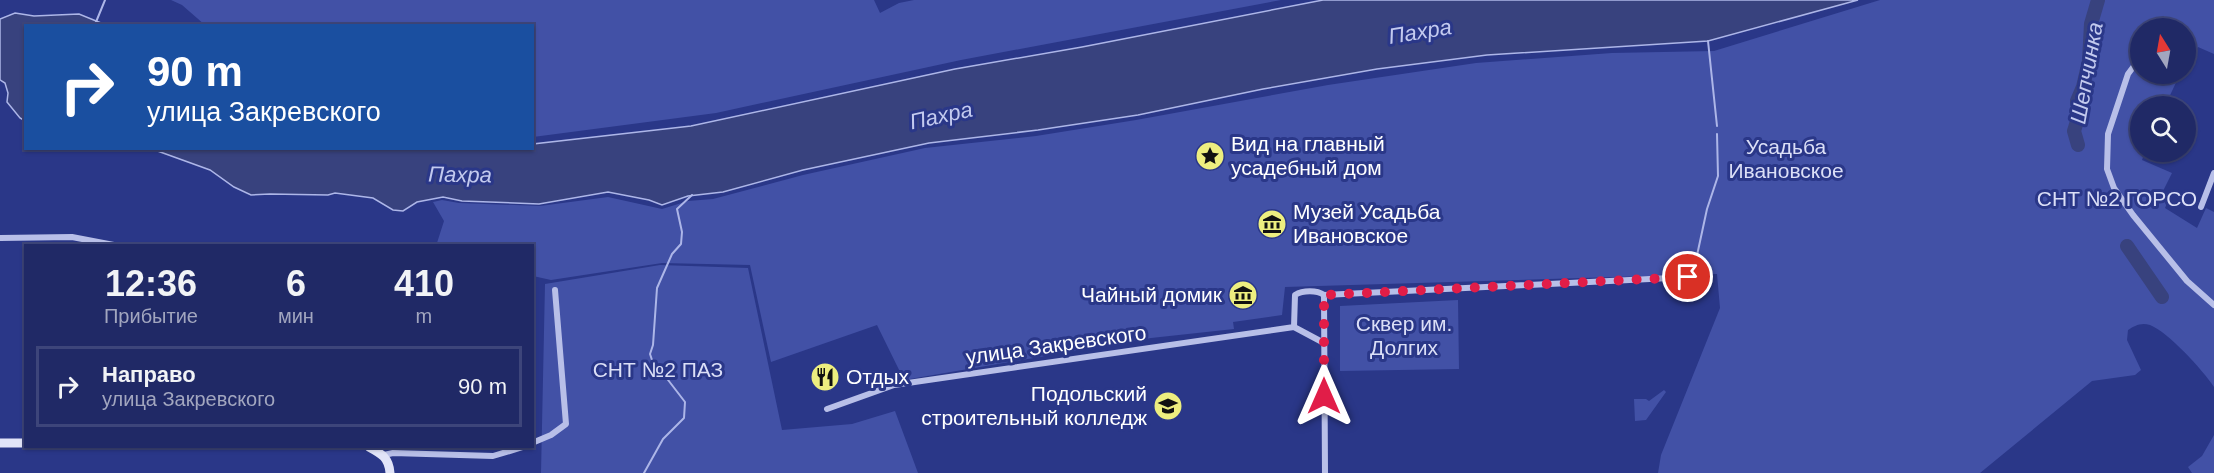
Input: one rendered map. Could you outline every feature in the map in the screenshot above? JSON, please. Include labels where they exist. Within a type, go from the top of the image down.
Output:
[{"type":"main road","points":[[0,443],[24,443]]},
{"type":"main road","points":[[371,448],[384,455],[389,463],[390,473]]},
{"type":"street","points":[[2130,71],[2108,134],[2107,169],[2114,188],[2133,215],[2187,281],[2214,305]]},
{"type":"street","points":[[2201,207],[2214,173]]},
{"type":"street","points":[[0,238],[72,237],[109,244]]},
{"type":"street","points":[[1324,343],[1294,327],[1295,295],[1300,292],[1319,292],[1324,295],[1690,277]]},
{"type":"street","points":[[534,442],[551,435],[566,424],[555,291]]},
{"type":"street","points":[[1324,295],[1325,473]]},
{"type":"street","name":"улица Закревского","points":[[827,410],[894,386],[1294,327]]},
{"type":"street","points":[[384,455],[393,453],[493,456],[520,448]]},
{"type":"green space","points":[[171,0],[874,0],[880,13],[899,3],[914,0],[1281,0],[961,60],[716,113],[534,137],[534,24],[204,24],[182,5]]},
{"type":"green space","points":[[1880,0],[2214,0],[2214,54],[2198,47],[2196,51],[2196,18],[2130,18],[2130,84],[2175,84],[2170,96],[2130,96],[2130,162],[2147,162],[2172,173],[2161,195],[2168,201],[2165,208],[2197,228],[2206,208],[2214,212],[2214,387],[2194,362],[2166,335],[2150,325],[2141,324],[2128,330],[2127,340],[2141,370],[2135,375],[2092,381],[1980,473],[1658,473],[1661,455],[1720,308],[1717,274],[1285,287],[1282,315],[1233,322],[1234,329],[1151,338],[904,380],[877,325],[771,362],[750,265],[662,263],[551,280],[534,276],[534,244],[437,244],[444,221],[433,202],[442,200],[459,203],[540,206],[608,197],[662,209],[688,201],[713,199],[803,175],[925,148],[1036,136],[1328,85],[1476,63],[1612,53],[1714,51]]},
{"type":"green space","name":"СНТ №2 ПАЗ","points":[[660,265],[748,268],[782,430],[852,424],[895,411],[918,473],[541,473],[545,284]]},
{"type":"green space","name":"Сквер им. Долгих","points":[[1458,300],[1459,369],[1340,371],[1340,306]]},
{"type":"green space","points":[[1664,390],[1666,392],[1646,420],[1635,421],[1634,399],[1649,401]]},
{"type":"green space","points":[[2214,435],[2214,473],[2192,473],[2188,467],[2202,456]]},
{"type":"water","name":"Пахра","points":[[1323,0],[1858,0],[1708,41],[1487,55],[1377,69],[1263,89],[1138,115],[929,143],[803,170],[723,192],[688,196],[662,205],[649,200],[608,192],[539,204],[462,201],[443,197],[417,202],[403,211],[393,210],[373,198],[335,193],[328,195],[251,195],[234,187],[210,170],[155,150],[534,150],[534,144],[691,126],[955,69]]},
{"type":"water","points":[[15,13],[34,16],[79,14],[104,24],[24,24],[24,120],[7,102],[8,93],[5,83],[0,80],[0,19]]},
{"type":"waterway","points":[[96,22],[105,0]]},
{"type":"waterway","name":"Шепчинка","points":[[2078,145],[2074,131],[2079,115],[2077,101],[2089,61],[2091,24],[2098,0]]},
{"type":"waterway","points":[[1708,41],[1717,126]]},
{"type":"waterway","points":[[1696,260],[1707,209],[1718,176],[1717,134]]},
{"type":"waterway","points":[[644,473],[663,439],[684,418],[685,402],[665,376],[654,366],[650,354],[653,345],[657,288],[672,254],[681,244],[682,232],[677,209],[692,195]]},
{"type":"waterway","name":"Шепчинка","points":[[2127,246],[2162,297]]},
{"type":"place","name":"Вид на главный усадебный дом","points":[[1210,156]]},
{"type":"place","name":"Музей Усадьба Ивановское","points":[[1272,224]]},
{"type":"place","name":"Чайный домик","points":[[1243,295]]},
{"type":"place","name":"Отдых","points":[[825,377]]},
{"type":"place","name":"Подольский строительный колледж","points":[[1168,406]]},
{"type":"route","points":[[1324,396],[1324,295],[1688,277]]},
{"type":"park label","name":"Усадьба Ивановское","points":[[1786,159]]},
{"type":"park label","name":"СНТ №2 ГОРСО","points":[[2117,199]]}]
